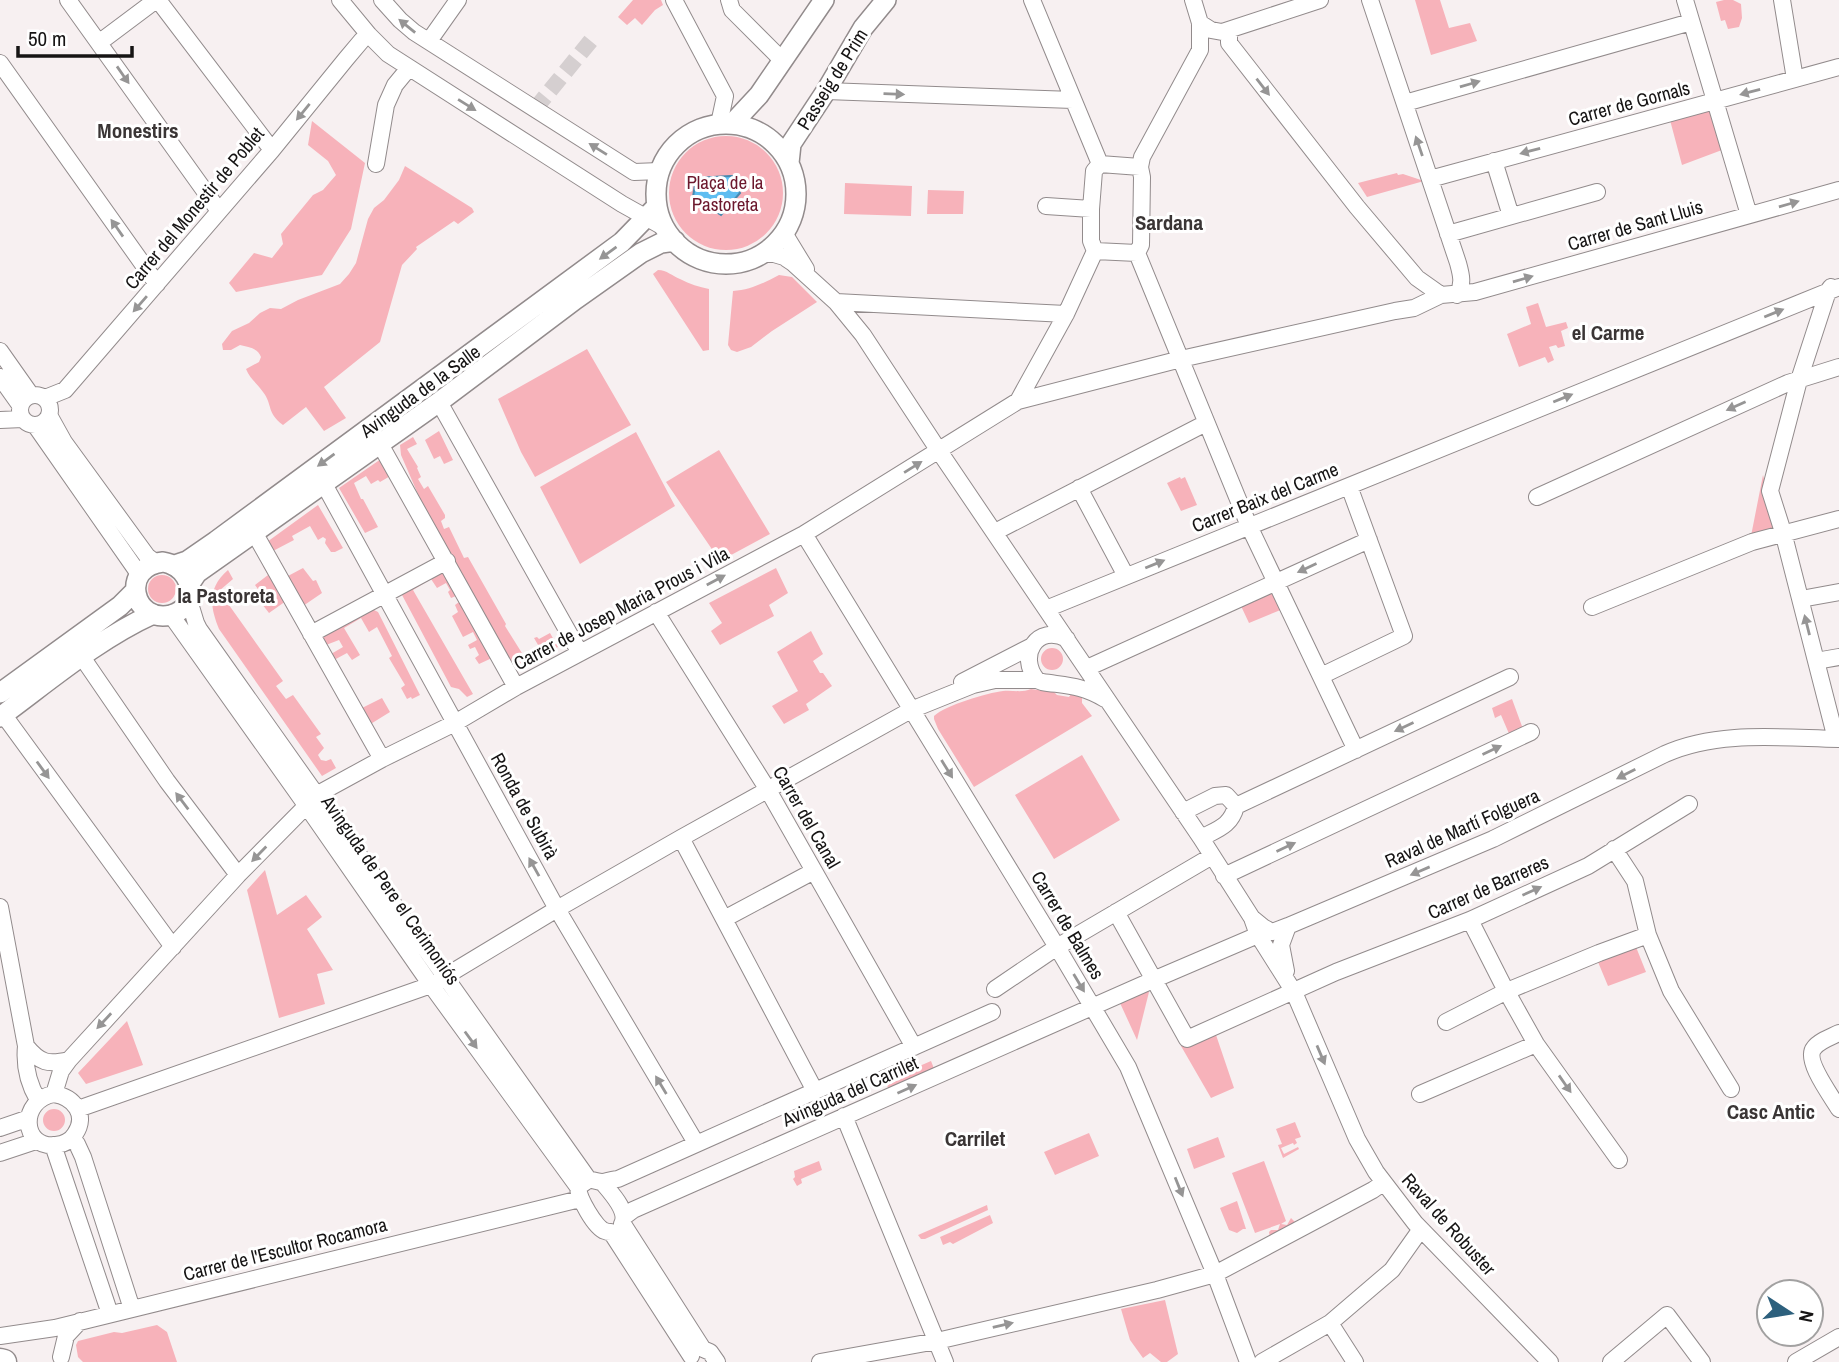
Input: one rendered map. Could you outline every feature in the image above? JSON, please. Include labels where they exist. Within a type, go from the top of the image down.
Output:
[{"type":"street","points":[[68,0],[219,211]]},
{"type":"street","points":[[100,42],[157,0],[272,150]]},
{"type":"street","points":[[340,0],[388,54],[611,197],[652,212],[689,254],[716,263],[745,261],[762,254],[775,244],[791,220],[795,206],[794,177],[782,151],[759,131],[726,124],[707,126],[687,136],[671,151],[660,171],[652,212]]},
{"type":"street","points":[[429,41],[458,0]]},
{"type":"street","points":[[674,0],[725,96],[726,124]]},
{"type":"street","points":[[729,0],[732,10],[782,61]]},
{"type":"street","points":[[726,124],[759,95],[824,0]]},
{"type":"street","name":"Passeig de Prim","points":[[789,163],[791,144],[863,28],[886,0]]},
{"type":"street","points":[[1032,0],[1100,164]]},
{"type":"street","points":[[1193,0],[1200,23],[1200,50]]},
{"type":"street","points":[[1320,0],[1208,43],[1200,50],[1142,157],[1141,245],[1137,253],[1249,526],[1356,750]]},
{"type":"street","points":[[1200,23],[1210,30],[1229,36],[1357,207],[1417,278],[1449,295],[1461,288],[1461,277],[1370,0]]},
{"type":"street","points":[[1685,0],[1749,215]]},
{"type":"street","points":[[1782,0],[1795,79]]},
{"type":"street","points":[[388,3],[400,20],[429,41],[634,172],[660,171]]},
{"type":"street","points":[[1405,103],[1691,22]]},
{"type":"street","name":"Carrer del Monestir de Poblet","points":[[31,409],[65,390],[272,150],[345,59],[369,35]]},
{"type":"street","points":[[0,63],[157,284]]},
{"type":"street","name":"Carrer de Gornals","points":[[1430,179],[1839,67]]},
{"type":"street","points":[[376,164],[386,105],[395,85],[409,68]]},
{"type":"street","points":[[826,91],[1073,100]]},
{"type":"street","points":[[1494,161],[1511,216]]},
{"type":"street","points":[[1100,164],[1140,167]]},
{"type":"street","points":[[1095,251],[1090,241],[1091,209],[1094,171],[1100,164]]},
{"type":"street","name":"Carrer de Sant Lluis","points":[[1018,401],[1181,359],[1395,310],[1414,308],[1449,295],[1475,292],[1839,190]]},
{"type":"street","points":[[1448,234],[1597,192]]},
{"type":"street","points":[[1046,206],[1091,209]]},
{"type":"street","name":"Avinguda de la Salle","points":[[166,564],[187,561],[216,541],[622,242],[652,212]]},
{"type":"street","points":[[784,233],[817,286]]},
{"type":"street","name":"Avinguda de la Salle","points":[[189,592],[197,573],[439,402],[576,299],[670,235]]},
{"type":"street","points":[[1095,251],[1137,253]]},
{"type":"street","points":[[1018,401],[1066,314],[1095,251]]},
{"type":"street","points":[[762,254],[774,254],[793,263],[836,302],[863,335],[1083,662]]},
{"type":"street","points":[[1837,738],[1770,491],[1799,380],[1839,277]]},
{"type":"street","points":[[1395,310],[1414,294],[1417,278]]},
{"type":"street","name":"Carrer Baix del Carme","points":[[1046,609],[1833,289]]},
{"type":"street","points":[[836,302],[1066,314]]},
{"type":"street","points":[[0,351],[31,409],[137,583],[141,605],[162,614]]},
{"type":"street","points":[[1040,360],[1040,375],[1054,392]]},
{"type":"street","points":[[1537,497],[1752,399],[1839,367]]},
{"type":"street","points":[[0,377],[31,409]]},
{"type":"street","name":"Carrer de Josep Maria Prous i Vila","points":[[54,1094],[61,1071],[69,1059],[238,875],[312,799],[804,534],[1018,401]]},
{"type":"street","points":[[439,402],[580,653]]},
{"type":"street","points":[[0,420],[31,409],[50,406],[49,415],[64,442],[147,556],[182,570],[189,592],[183,608],[134,622],[2,715],[173,947]]},
{"type":"street","points":[[995,532],[1206,423]]},
{"type":"street","points":[[380,444],[516,687]]},
{"type":"street","name":"Ronda de Subirà","points":[[324,484],[557,909],[696,1143]]},
{"type":"street","points":[[1321,676],[1404,636],[1349,486]]},
{"type":"street","points":[[1079,488],[1126,576]]},
{"type":"street","points":[[1592,607],[1752,542],[1839,519]]},
{"type":"street","points":[[255,534],[382,759]]},
{"type":"street","name":"Carrer de Balmes","points":[[804,534],[1128,1067],[1215,1274],[1248,1362]]},
{"type":"street","points":[[1055,683],[1069,677],[1076,666],[1083,662],[1276,582],[1369,540]]},
{"type":"street","points":[[311,634],[447,561]]},
{"type":"street","points":[[0,693],[120,606],[145,568],[166,564]]},
{"type":"street","name":"Avinguda de Pere el Cerimoniós","points":[[189,592],[196,623],[431,985],[587,1187]]},
{"type":"street","points":[[1801,600],[1839,592]]},
{"type":"street","points":[[1046,609],[1051,624],[1048,634]]},
{"type":"street","name":"Carrer del Canal","points":[[656,612],[768,790],[914,1047]]},
{"type":"street","name":"Avinguda de Pere el Cerimoniós","points":[[162,614],[280,768],[312,799],[445,975],[587,1187]]},
{"type":"street","points":[[78,1109],[431,985],[681,838],[967,679],[1032,646],[1041,636],[1054,633],[1067,639]]},
{"type":"street","points":[[1032,646],[1028,661],[1037,680]]},
{"type":"street","points":[[82,657],[167,780],[238,875]]},
{"type":"street","points":[[1816,661],[1839,657]]},
{"type":"street","name":"Raval de Robuster","points":[[1083,662],[1105,699],[1201,838],[1292,987]]},
{"type":"street","points":[[1236,806],[1510,677]]},
{"type":"street","points":[[911,710],[973,685],[995,680],[1055,683],[1083,688],[1105,699]]},
{"type":"street","points":[[1224,876],[1531,732]]},
{"type":"street","name":"Raval de Martí Folguera","points":[[1252,918],[1272,932],[1288,926],[1461,854],[1688,745],[1726,738],[1837,738]]},
{"type":"street","points":[[1183,811],[1215,796],[1226,795],[1236,806]]},
{"type":"street","name":"Carrer de Barreres","points":[[1153,980],[1187,1039],[1292,987],[1470,920],[1588,866],[1689,804]]},
{"type":"street","points":[[1201,838],[1227,824],[1234,816],[1236,806]]},
{"type":"street","points":[[681,838],[815,1091]]},
{"type":"street","points":[[1614,849],[1635,881],[1648,935],[1671,991],[1731,1088]]},
{"type":"street","points":[[995,989],[1057,947],[1212,856]]},
{"type":"street","points":[[724,919],[814,871]]},
{"type":"street","points":[[0,907],[26,1046],[28,1079],[38,1100]]},
{"type":"street","points":[[1116,912],[1153,980]]},
{"type":"street","points":[[1470,920],[1536,1044],[1619,1160]]},
{"type":"street","name":"Raval de Robuster","points":[[1288,926],[1281,945],[1292,987],[1357,1139],[1383,1183],[1421,1229],[1550,1362]]},
{"type":"street","name":"Avinguda del Carrilet","points":[[620,1224],[644,1205],[1258,935]]},
{"type":"street","points":[[1446,1022],[1507,991],[1648,935]]},
{"type":"street","name":"Avinguda del Carrilet","points":[[696,1143],[992,1012]]},
{"type":"street","points":[[1839,1034],[1815,1046],[1811,1053],[1812,1063],[1839,1109]]},
{"type":"street","points":[[1420,1094],[1536,1044]]},
{"type":"street","points":[[26,1046],[36,1058],[43,1061],[55,1063],[69,1059]]},
{"type":"street","points":[[0,1153],[36,1141],[53,1145],[71,1139],[79,1125],[78,1109],[70,1100],[54,1094],[38,1100],[32,1107],[29,1126],[36,1141]]},
{"type":"street","points":[[844,1116],[944,1362]]},
{"type":"street","points":[[0,1128],[29,1118]]},
{"type":"street","points":[[71,1139],[77,1144],[83,1157],[132,1309]]},
{"type":"street","name":"Carrer de l'Escultor Rocamora","points":[[0,1336],[55,1328],[132,1309],[587,1187],[618,1178],[696,1143]]},
{"type":"street","points":[[53,1145],[110,1314]]},
{"type":"street","points":[[820,1362],[937,1340],[1157,1290],[1215,1274],[1383,1183]]},
{"type":"street","points":[[587,1187],[598,1225],[605,1232],[620,1224]]},
{"type":"street","points":[[587,1187],[620,1224],[695,1355],[710,1352],[717,1362]]},
{"type":"street","points":[[1262,1362],[1330,1323],[1392,1270],[1421,1229]]},
{"type":"street","points":[[1611,1362],[1667,1315],[1702,1362]]},
{"type":"street","points":[[63,1360],[66,1336],[80,1321]]},
{"type":"street","points":[[1330,1323],[1355,1362]]},
{"type":"street","points":[[55,1328],[63,1360]]},
{"type":"street","points":[[1796,1362],[1839,1338]]},
{"type":"green space","points":[[633,0],[661,0],[663,5],[642,25],[635,18],[627,25],[618,17]]},
{"type":"green space","points":[[1415,0],[1440,0],[1449,28],[1470,23],[1477,41],[1431,55]]},
{"type":"green space","points":[[1724,0],[1741,4],[1742,18],[1739,27],[1728,29],[1725,20],[1721,21],[1716,2]]},
{"type":"green space","points":[[1709,108],[1722,150],[1682,165],[1670,120]]},
{"type":"green space","points":[[312,121],[365,163],[351,229],[322,275],[236,292],[229,283],[254,253],[272,258],[283,244],[281,234],[313,195],[323,190],[336,175],[328,161],[308,145]]},
{"type":"green space","name":"Plaça de la Pastoreta","points":[[726,136],[748,141],[766,153],[778,171],[783,193],[778,215],[766,233],[748,245],[726,250],[704,245],[686,233],[674,215],[669,193],[674,171],[686,153],[704,141]]},
{"type":"green space","points":[[405,166],[472,208],[474,212],[458,224],[454,221],[416,247],[402,265],[380,342],[324,387],[346,418],[324,431],[306,407],[283,425],[274,416],[266,397],[246,369],[259,362],[260,354],[252,348],[240,345],[231,350],[223,350],[222,344],[232,331],[249,323],[260,313],[270,308],[281,309],[340,284],[356,263],[368,219],[374,208],[384,200],[399,180]]},
{"type":"green space","points":[[1397,173],[1424,181],[1367,197],[1358,183]]},
{"type":"green space","points":[[845,183],[912,186],[911,216],[844,214]]},
{"type":"green space","points":[[928,190],[964,191],[963,214],[927,214]]},
{"type":"green space","points":[[658,270],[709,289],[709,350],[703,351],[653,274]]},
{"type":"green space","points":[[779,275],[792,277],[817,302],[751,347],[737,352],[731,350],[728,345],[733,291],[751,288]]},
{"type":"green space","points":[[1538,303],[1546,327],[1566,322],[1568,328],[1561,331],[1565,346],[1549,347],[1554,360],[1548,363],[1545,357],[1519,367],[1507,334],[1531,324],[1526,307]]},
{"type":"green space","points":[[587,349],[631,425],[535,477],[498,399]]},
{"type":"green space","points":[[439,431],[453,460],[444,464],[440,456],[434,459],[425,440]]},
{"type":"green space","points":[[636,432],[675,506],[580,564],[540,487]]},
{"type":"green space","points":[[413,437],[417,444],[407,449],[418,467],[421,477],[418,479],[424,489],[428,486],[445,515],[441,521],[444,529],[449,527],[464,558],[468,557],[525,658],[541,650],[534,638],[537,637],[539,639],[550,633],[558,647],[514,671],[424,508],[401,455],[400,445]]},
{"type":"green space","points":[[719,450],[770,534],[720,561],[666,482]]},
{"type":"green space","points":[[381,459],[392,475],[371,484],[366,476],[354,483],[378,527],[365,533],[339,488]]},
{"type":"green space","points":[[1763,475],[1777,529],[1751,536]]},
{"type":"green space","points":[[1185,477],[1197,505],[1181,511],[1167,483]]},
{"type":"green space","points":[[318,505],[343,548],[331,552],[325,543],[326,539],[323,537],[318,540],[310,526],[292,536],[294,540],[273,551],[267,542]]},
{"type":"green space","points":[[265,565],[286,601],[269,613],[255,595],[260,592],[255,585],[268,575],[263,566]]},
{"type":"green space","points":[[303,568],[313,581],[316,580],[322,593],[303,606],[288,576]]},
{"type":"green space","points":[[776,568],[788,593],[769,605],[774,616],[720,645],[711,631],[722,623],[709,603]]},
{"type":"green space","points":[[228,570],[233,579],[219,591],[283,681],[276,686],[286,699],[293,695],[321,734],[316,737],[324,748],[318,755],[321,760],[331,759],[336,768],[322,776],[219,629],[212,598],[216,584]]},
{"type":"green space","points":[[444,572],[492,658],[479,664],[475,658],[479,655],[475,647],[470,649],[468,645],[477,640],[473,632],[463,637],[452,616],[458,612],[455,605],[459,602],[456,596],[451,598],[446,583],[437,588],[431,579],[413,590],[473,694],[467,697],[459,689],[451,687],[402,595],[404,592]]},
{"type":"green space","points":[[162,575],[172,579],[176,589],[172,599],[162,603],[152,599],[148,589],[152,579]]},
{"type":"green space","points":[[1273,592],[1283,609],[1249,623],[1241,606]]},
{"type":"green space","points":[[372,609],[378,612],[420,695],[412,699],[407,699],[401,688],[405,685],[389,658],[392,656],[377,627],[369,632],[361,618],[344,628],[360,655],[352,660],[347,653],[334,660],[331,654],[343,647],[339,640],[326,645],[323,636]]},
{"type":"green space","points":[[811,631],[823,654],[813,661],[832,686],[806,704],[809,710],[784,724],[772,706],[798,691],[777,652]]},
{"type":"green space","points":[[1052,648],[1060,651],[1063,659],[1060,667],[1052,670],[1044,667],[1041,659],[1044,651]]},
{"type":"green space","points":[[1031,689],[1069,697],[1071,694],[1079,696],[1092,716],[974,787],[938,729],[934,716],[977,697],[1003,691]]},
{"type":"green space","points":[[382,698],[390,712],[369,725],[360,709]]},
{"type":"green space","points":[[1512,699],[1523,729],[1510,736],[1501,715],[1495,718],[1492,708]]},
{"type":"green space","points":[[1082,755],[1120,820],[1054,859],[1015,795]]},
{"type":"green space","points":[[265,870],[277,915],[306,895],[322,917],[307,929],[333,970],[317,974],[325,1004],[279,1018],[247,890]]},
{"type":"green space","points":[[1636,947],[1646,972],[1608,986],[1598,962]]},
{"type":"green space","points":[[1149,992],[1137,1040],[1120,1003]]},
{"type":"green space","points":[[127,1021],[143,1065],[86,1084],[78,1073]]},
{"type":"green space","points":[[1215,1032],[1234,1088],[1211,1098],[1181,1046]]},
{"type":"green space","points":[[931,1061],[935,1071],[890,1092],[885,1081]]},
{"type":"green space","points":[[54,1109],[62,1112],[65,1120],[62,1128],[54,1131],[46,1128],[43,1120],[46,1112]]},
{"type":"green space","points":[[1295,1122],[1301,1137],[1295,1139],[1297,1143],[1294,1145],[1293,1143],[1281,1148],[1284,1154],[1298,1147],[1299,1149],[1283,1158],[1278,1145],[1282,1144],[1276,1129]]},
{"type":"green space","points":[[1089,1133],[1099,1156],[1055,1175],[1044,1152]]},
{"type":"green space","points":[[1218,1137],[1225,1157],[1194,1169],[1187,1149]]},
{"type":"green space","points":[[819,1161],[822,1170],[801,1179],[802,1183],[797,1186],[793,1179],[794,1171]]},
{"type":"green space","points":[[1264,1161],[1286,1221],[1281,1224],[1287,1225],[1291,1218],[1296,1223],[1270,1238],[1269,1232],[1278,1230],[1280,1224],[1255,1233],[1232,1173]]},
{"type":"green space","points":[[1237,1201],[1246,1229],[1237,1233],[1229,1230],[1220,1208]]},
{"type":"green space","points":[[987,1205],[988,1210],[925,1239],[918,1235]]},
{"type":"green space","points":[[990,1215],[993,1223],[953,1244],[950,1242],[943,1245],[940,1237]]},
{"type":"green space","points":[[1165,1300],[1178,1354],[1167,1362],[1161,1362],[1150,1353],[1143,1358],[1130,1340],[1121,1309]]},
{"type":"green space","points":[[157,1325],[167,1332],[177,1362],[83,1362],[78,1357],[78,1341]]},
{"type":"water","points":[[733,176],[740,193],[721,215],[693,197],[696,178]]},
{"type":"tunnel","points":[[535,109],[593,38]]},
{"type":"district","name":"Monestirs","points":[[138,130]]},
{"type":"district","name":"Sardana","points":[[1169,222]]},
{"type":"district","name":"el Carme","points":[[1608,332]]},
{"type":"district","name":"la Pastoreta","points":[[226,595]]},
{"type":"district","name":"Casc Antic","points":[[1771,1111]]},
{"type":"district","name":"Carrilet","points":[[975,1138]]}]
